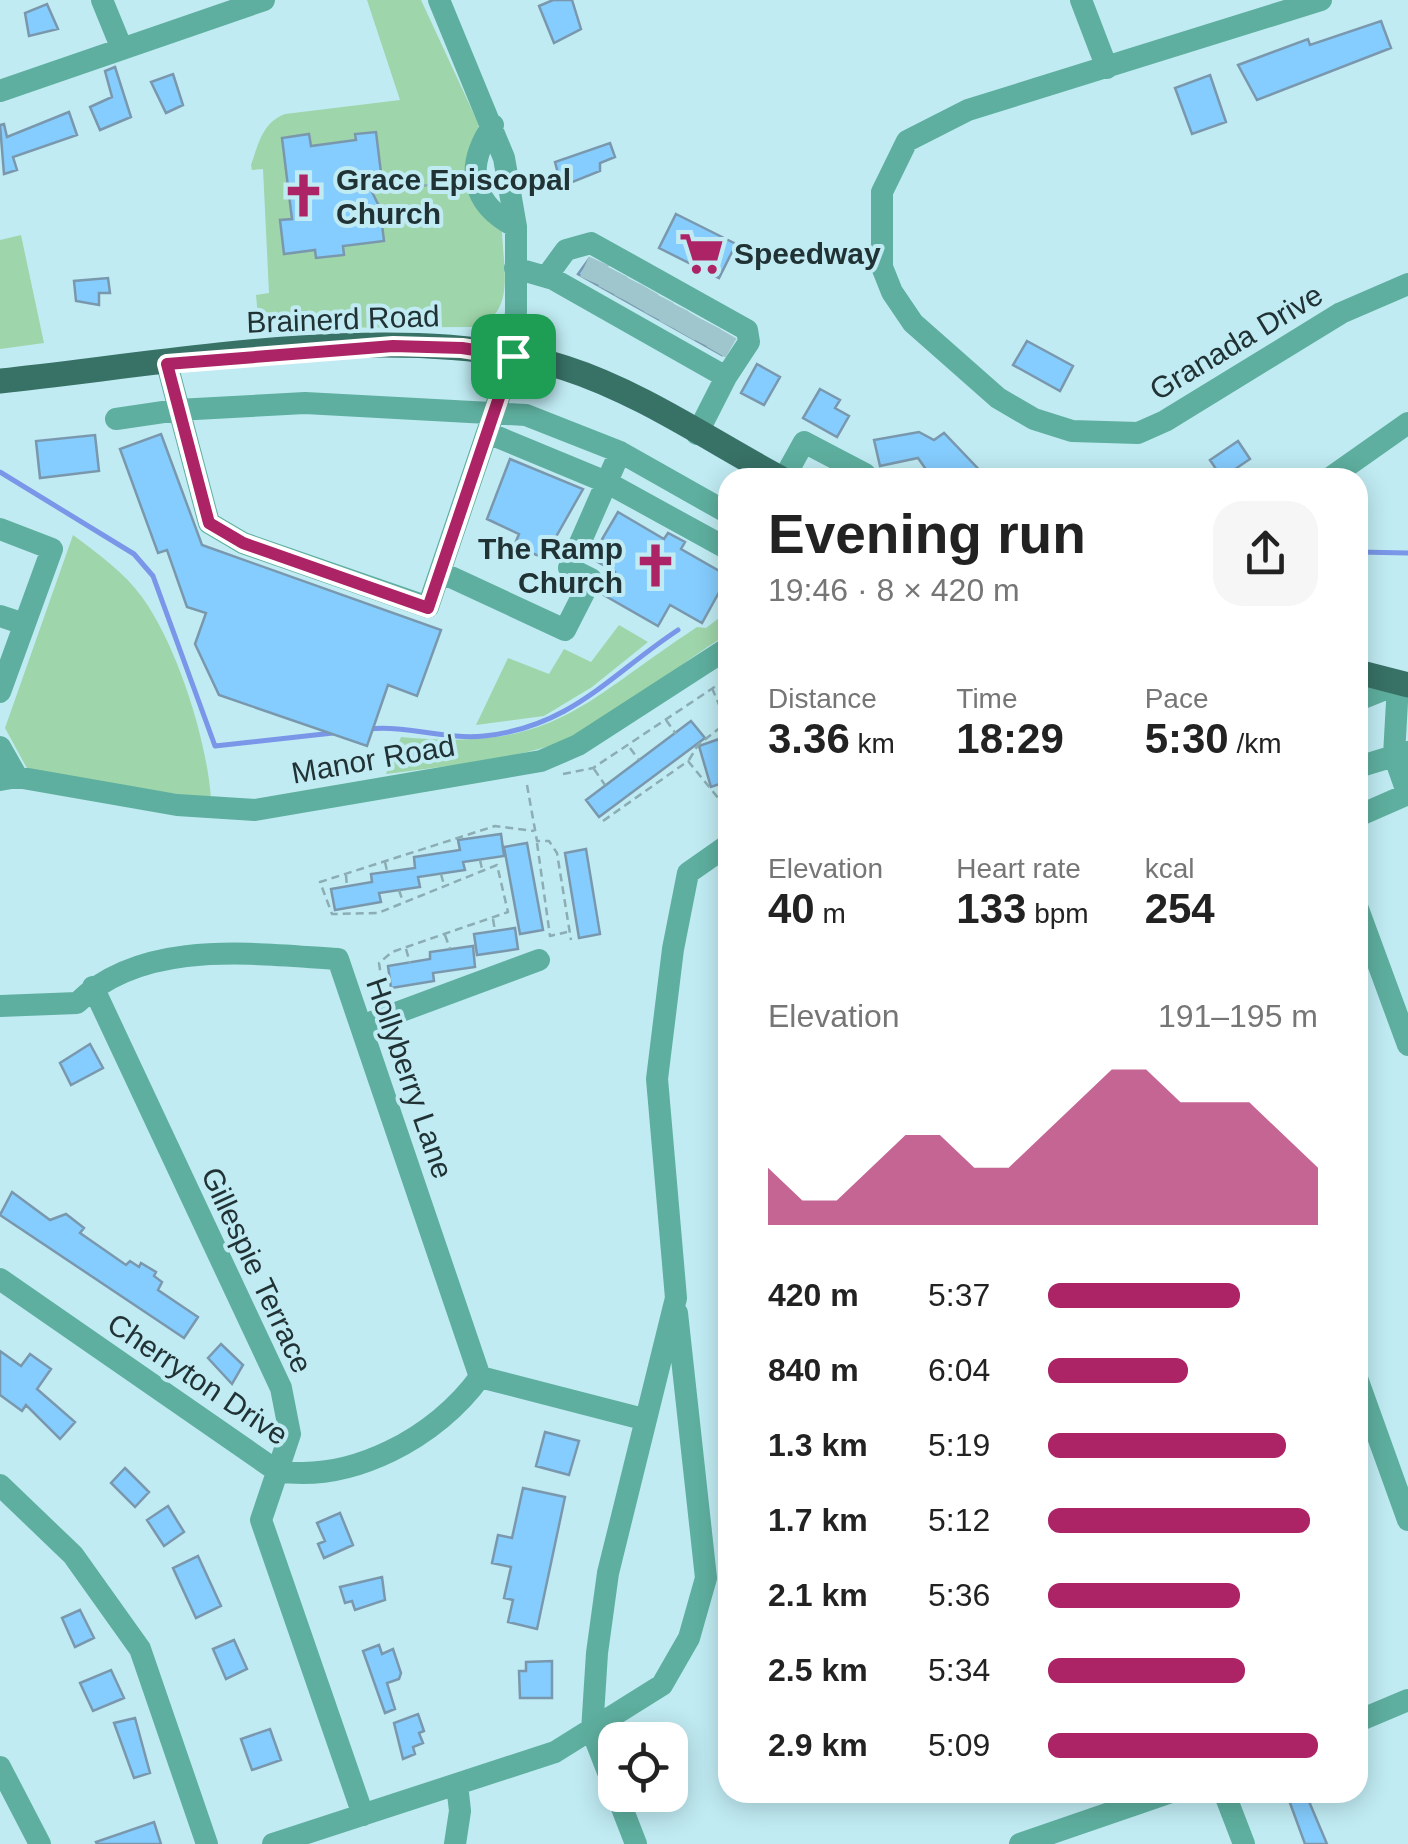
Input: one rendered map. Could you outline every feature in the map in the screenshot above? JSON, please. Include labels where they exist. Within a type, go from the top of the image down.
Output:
[{"type":"main road","name":"Brainerd Road","points":[[0,381],[393,346],[462,348],[513,356],[586,375],[763,468]]},
{"type":"main road","points":[[1368,675],[1403,684]]},
{"type":"street","points":[[102,0],[122,48]]},
{"type":"street","points":[[0,91],[261,0]]},
{"type":"street","points":[[167,364],[209,523],[224,536],[428,608],[513,356],[516,227],[494,125],[439,0]]},
{"type":"street","points":[[1081,0],[1108,68]]},
{"type":"street","name":"Granada Drive","points":[[1320,0],[968,110],[907,140],[882,192],[882,267],[892,292],[913,323],[998,398],[1034,418],[1072,430],[1138,432],[1165,421],[1342,313],[1408,284]]},
{"type":"street","points":[[494,125],[479,152],[477,180],[489,212],[516,227]]},
{"type":"street","points":[[547,276],[566,250],[592,243],[660,310],[697,434]]},
{"type":"street","points":[[515,268],[660,310]]},
{"type":"street","points":[[116,418],[177,410],[305,403],[490,423],[526,415],[620,452],[718,507]]},
{"type":"street","points":[[490,423],[718,544]]},
{"type":"street","points":[[1344,468],[1408,423]]},
{"type":"street","points":[[788,468],[804,442],[852,468]]},
{"type":"street","points":[[440,572],[564,630],[591,579],[568,568],[620,452]]},
{"type":"street","points":[[0,529],[52,549],[0,692]]},
{"type":"street","points":[[0,616],[24,624]]},
{"type":"street","name":"Manor Road","points":[[8,779],[178,805],[256,810],[542,761],[578,745],[718,654]]},
{"type":"street","points":[[1368,699],[1403,684],[1401,754],[1408,795],[1368,812]]},
{"type":"street","points":[[0,747],[8,779]]},
{"type":"street","points":[[1368,764],[1401,754]]},
{"type":"street","points":[[273,1844],[555,1752],[662,1684],[690,1638],[706,1578],[656,1079],[673,948],[688,873],[718,851]]},
{"type":"street","points":[[1368,936],[1408,1045]]},
{"type":"street","name":"Hollyberry Lane","points":[[0,1006],[77,1003],[93,987],[168,958],[247,953],[338,959],[480,1378]]},
{"type":"street","points":[[361,1026],[539,960]]},
{"type":"street","name":"Gillespie Terrace","points":[[93,987],[280,1388],[290,1434],[262,1520],[363,1814]]},
{"type":"street","name":"Cherryton Drive","points":[[0,1279],[277,1471],[304,1475],[388,1454],[460,1406],[480,1378]]},
{"type":"street","points":[[598,1747],[592,1732],[608,1574],[643,1419],[676,1298]]},
{"type":"street","points":[[480,1378],[643,1419]]},
{"type":"street","points":[[1368,1409],[1408,1520]]},
{"type":"street","points":[[0,1485],[73,1555],[140,1649],[206,1844]]},
{"type":"street","points":[[1368,1717],[1408,1700]]},
{"type":"street","points":[[0,1767],[40,1844]]},
{"type":"street","points":[[455,1844],[460,1810],[456,1784]]},
{"type":"street","points":[[1020,1844],[1139,1803]]},
{"type":"street","points":[[1228,1803],[1244,1844]]},
{"type":"street","points":[[624,1812],[636,1844]]},
{"type":"path","points":[[371,190],[477,180]]},
{"type":"path","points":[[563,774],[593,768],[718,683]]},
{"type":"path","points":[[712,686],[718,701]]},
{"type":"path","points":[[665,719],[676,734]]},
{"type":"path","points":[[603,821],[688,761],[718,730]]},
{"type":"path","points":[[712,734],[714,741]]},
{"type":"path","points":[[629,746],[639,760]]},
{"type":"path","points":[[688,761],[718,798]]},
{"type":"path","points":[[593,768],[605,785]]},
{"type":"path","points":[[653,777],[658,782]]},
{"type":"path","points":[[526,785],[550,936],[570,932]]},
{"type":"path","points":[[618,802],[622,808]]},
{"type":"path","points":[[508,912],[497,865],[378,913],[332,914],[320,882],[494,826],[534,831]]},
{"type":"path","points":[[537,841],[549,840],[557,854],[571,940]]},
{"type":"path","points":[[429,846],[431,854]]},
{"type":"path","points":[[480,860],[483,870]]},
{"type":"path","points":[[385,861],[387,871]]},
{"type":"path","points":[[500,876],[509,873]]},
{"type":"path","points":[[346,874],[348,886]]},
{"type":"path","points":[[441,874],[444,886]]},
{"type":"path","points":[[398,890],[403,903]]},
{"type":"path","points":[[353,907],[356,914]]},
{"type":"path","points":[[384,1000],[378,963],[406,947],[516,908]]},
{"type":"path","points":[[493,917],[495,931]]},
{"type":"path","points":[[444,934],[450,950]]},
{"type":"path","points":[[406,947],[410,963]]},
{"type":"green space","points":[[367,0],[421,0],[479,125],[473,168],[478,210],[502,231],[504,289],[496,313],[472,327],[273,328],[258,317],[256,295],[269,293],[263,169],[252,170],[251,165],[262,135],[285,114],[400,100]],"holes":[[[376,132],[381,172],[373,174],[372,183],[384,241],[343,246],[343,255],[316,258],[315,250],[284,254],[280,221],[292,219],[283,138],[309,134],[311,146],[356,140],[356,134]]]},
{"type":"green space","points":[[21,235],[44,343],[0,349],[0,240]]},
{"type":"green space","points":[[73,535],[127,579],[155,617],[178,666],[197,722],[211,799],[29,772],[5,728]]},
{"type":"green space","points":[[718,619],[718,641],[586,732],[500,758],[386,774],[401,737],[453,740],[531,729],[592,700],[697,627],[706,628]]},
{"type":"green space","points":[[619,625],[648,642],[592,687],[544,716],[476,725],[508,658],[549,674],[564,649],[591,662]]},
{"type":"building","points":[[553,0],[572,0],[581,29],[554,43],[539,6]]},
{"type":"building","points":[[47,4],[58,29],[29,36],[25,13]]},
{"type":"building","points":[[1381,21],[1391,48],[1257,100],[1238,65],[1308,39],[1310,45]]},
{"type":"building","points":[[115,67],[131,117],[100,130],[90,107],[112,97],[105,71]]},
{"type":"building","points":[[173,74],[183,105],[166,113],[151,82]]},
{"type":"building","points":[[1210,75],[1226,122],[1192,134],[1175,88]]},
{"type":"building","points":[[69,112],[77,135],[13,157],[17,170],[4,174],[0,125],[4,124],[7,137]]},
{"type":"building","name":"Grace Episcopal Church","points":[[376,132],[381,173],[373,174],[371,190],[380,208],[384,241],[343,246],[344,255],[316,258],[315,250],[284,254],[280,220],[292,219],[282,138],[309,134],[311,146],[356,140],[355,134]]},
{"type":"building","points":[[610,143],[615,157],[600,163],[600,171],[570,183],[565,175],[559,177],[555,162]]},
{"type":"building","points":[[676,214],[736,244],[719,278],[659,248]]},
{"type":"building","points":[[589,259],[733,339],[722,355],[578,274]]},
{"type":"building","points":[[108,278],[110,293],[99,293],[99,305],[76,301],[74,281]]},
{"type":"building","points":[[1027,341],[1073,366],[1060,391],[1013,365]]},
{"type":"building","points":[[757,364],[780,377],[764,405],[741,393]]},
{"type":"building","points":[[820,389],[840,400],[835,408],[849,416],[837,437],[803,418]]},
{"type":"building","points":[[919,432],[934,440],[944,433],[977,468],[925,468],[918,458],[880,466],[874,440]]},
{"type":"building","points":[[161,434],[202,545],[441,630],[417,696],[388,685],[367,746],[219,695],[195,644],[206,613],[187,607],[167,550],[158,553],[120,449]]},
{"type":"building","points":[[95,435],[99,471],[40,478],[36,441]]},
{"type":"building","points":[[1238,441],[1250,459],[1237,468],[1215,468],[1210,460]]},
{"type":"building","points":[[510,459],[583,489],[544,558],[514,546],[519,534],[487,519]]},
{"type":"building","name":"The Ramp Church","points":[[618,512],[664,539],[668,533],[685,542],[681,549],[718,570],[718,594],[702,623],[670,605],[658,626],[602,594],[615,572],[591,558]]},
{"type":"building","points":[[691,721],[705,738],[599,817],[586,800]]},
{"type":"building","points":[[718,739],[718,785],[711,787],[699,746]]},
{"type":"building","points":[[501,834],[504,856],[463,862],[465,870],[418,877],[420,887],[379,893],[381,902],[335,910],[331,889],[372,882],[371,874],[415,868],[414,857],[460,850],[458,840]]},
{"type":"building","points":[[527,843],[543,930],[520,934],[504,847]]},
{"type":"building","points":[[586,849],[600,934],[579,938],[565,853]]},
{"type":"building","points":[[515,928],[518,949],[477,955],[474,934]]},
{"type":"building","points":[[473,946],[475,967],[433,973],[434,981],[391,988],[388,966],[430,959],[430,952]]},
{"type":"building","points":[[90,1044],[103,1068],[71,1085],[60,1063]]},
{"type":"building","points":[[12,1192],[50,1220],[66,1214],[84,1228],[80,1233],[126,1265],[130,1261],[139,1267],[141,1263],[156,1272],[154,1276],[162,1282],[158,1290],[198,1317],[184,1338],[0,1215]]},
{"type":"building","points":[[221,1344],[243,1365],[232,1384],[208,1358]]},
{"type":"building","points":[[0,1351],[21,1366],[30,1354],[51,1369],[37,1389],[75,1422],[60,1439],[26,1405],[22,1411],[0,1395]]},
{"type":"building","points":[[545,1432],[579,1441],[569,1475],[536,1466]]},
{"type":"building","points":[[125,1468],[149,1492],[135,1507],[111,1483]]},
{"type":"building","points":[[523,1488],[565,1497],[537,1629],[508,1622],[513,1600],[504,1598],[511,1567],[492,1563],[498,1535],[512,1538]]},
{"type":"building","points":[[168,1506],[184,1532],[164,1546],[147,1520]]},
{"type":"building","points":[[340,1513],[353,1545],[324,1558],[318,1544],[325,1541],[317,1523]]},
{"type":"building","points":[[198,1556],[221,1606],[196,1618],[173,1568]]},
{"type":"building","points":[[382,1577],[385,1600],[355,1610],[352,1601],[345,1603],[340,1587]]},
{"type":"building","points":[[80,1610],[94,1638],[75,1647],[62,1618]]},
{"type":"building","points":[[234,1640],[247,1669],[226,1679],[213,1649]]},
{"type":"building","points":[[379,1645],[382,1654],[393,1649],[401,1673],[399,1679],[387,1683],[395,1709],[385,1713],[363,1651]]},
{"type":"building","points":[[552,1661],[552,1698],[520,1698],[519,1671],[526,1671],[526,1662]]},
{"type":"building","points":[[111,1670],[124,1698],[93,1711],[80,1683]]},
{"type":"building","points":[[418,1714],[424,1731],[419,1733],[423,1743],[413,1747],[415,1754],[403,1759],[394,1723]]},
{"type":"building","points":[[135,1718],[150,1773],[134,1778],[114,1723]]},
{"type":"building","points":[[270,1729],[281,1760],[252,1770],[241,1739]]},
{"type":"building","points":[[1290,1803],[1310,1803],[1327,1844],[1305,1844]]},
{"type":"building","points":[[154,1822],[161,1844],[96,1842]]},
{"type":"waterway","points":[[0,472],[134,554],[153,576],[215,746],[333,733]]},
{"type":"waterway","points":[[1368,552],[1408,553]]},
{"type":"waterway","points":[[369,729],[470,737],[515,731],[566,710],[678,630]]},
{"type":"tunnel","points":[[590,281],[599,261]]},
{"type":"tunnel","points":[[608,291],[618,272]]},
{"type":"tunnel","points":[[624,300],[634,281]]},
{"type":"tunnel","points":[[638,308],[649,289]]},
{"type":"tunnel","points":[[654,317],[664,298]]},
{"type":"tunnel","points":[[669,326],[679,306]]},
{"type":"tunnel","points":[[685,335],[696,316]]},
{"type":"tunnel","points":[[701,343],[711,324]]},
{"type":"tunnel","points":[[716,352],[727,333]]},
{"type":"place","name":"Grace Episcopal Church","points":[[303,196]]},
{"type":"place","name":"Speedway","points":[[701,253]]},
{"type":"place","name":"The Ramp Church","points":[[656,565]]},
{"type":"route","points":[[393,346],[439,346],[513,356],[428,608],[224,536],[209,523],[167,364],[288,351],[393,346]]}]
